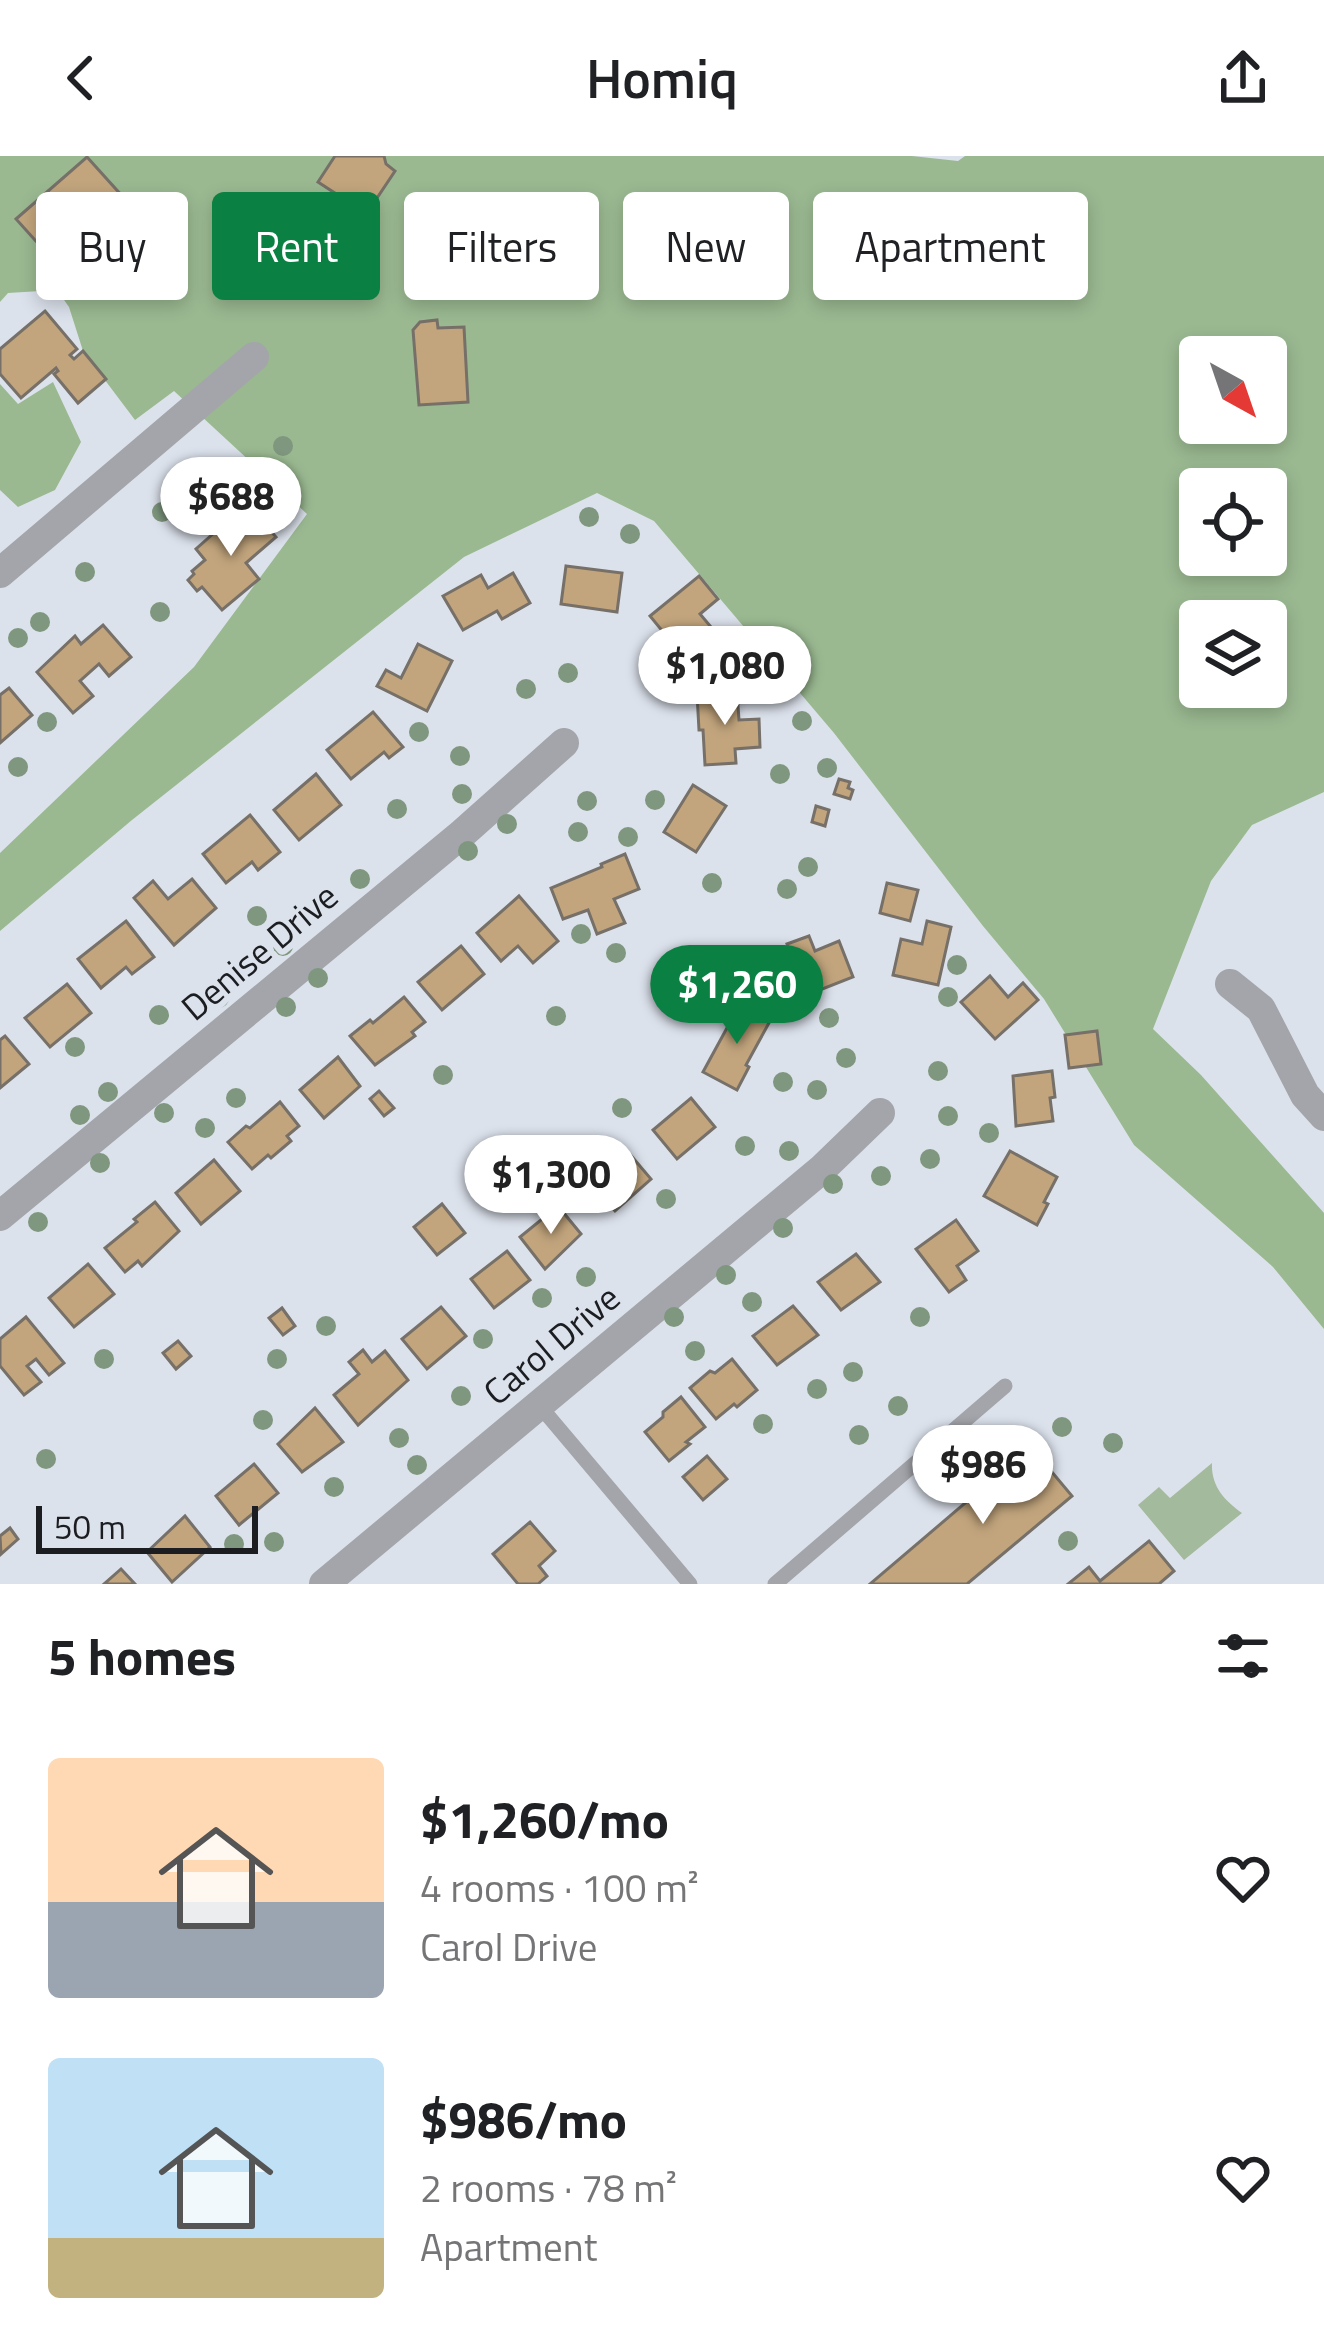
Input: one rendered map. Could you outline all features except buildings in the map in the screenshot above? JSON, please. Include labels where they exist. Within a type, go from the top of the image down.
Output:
[{"type":"street","points":[[0,573],[254,358]]},
{"type":"street","name":"Denise Drive","points":[[0,1216],[463,833],[564,743]]},
{"type":"street","points":[[1230,984],[1262,1009],[1305,1095],[1324,1116]]},
{"type":"street","name":"Carol Drive","points":[[324,1584],[822,1168],[880,1113]]},
{"type":"lane","points":[[775,1584],[1006,1386]]},
{"type":"lane","points":[[539,1405],[690,1584]]},
{"type":"green space","points":[[0,156],[912,156],[958,161],[965,156],[1324,156],[1324,792],[1252,825],[1211,881],[1153,1029],[1201,1075],[1324,1213],[1324,1329],[1273,1267],[1134,1145],[1044,999],[834,733],[654,521],[597,493],[464,557],[0,931],[0,853],[194,667],[307,514],[174,391],[135,420],[83,351],[64,300],[188,300],[188,192],[36,192],[36,291],[8,293],[0,302]]},
{"type":"green space","points":[[53,382],[81,442],[55,490],[18,507],[0,490],[0,384],[18,404]]},
{"type":"green space","points":[[1212,1463],[1220,1492],[1242,1513],[1184,1560],[1138,1505],[1159,1487],[1170,1498]]}]
